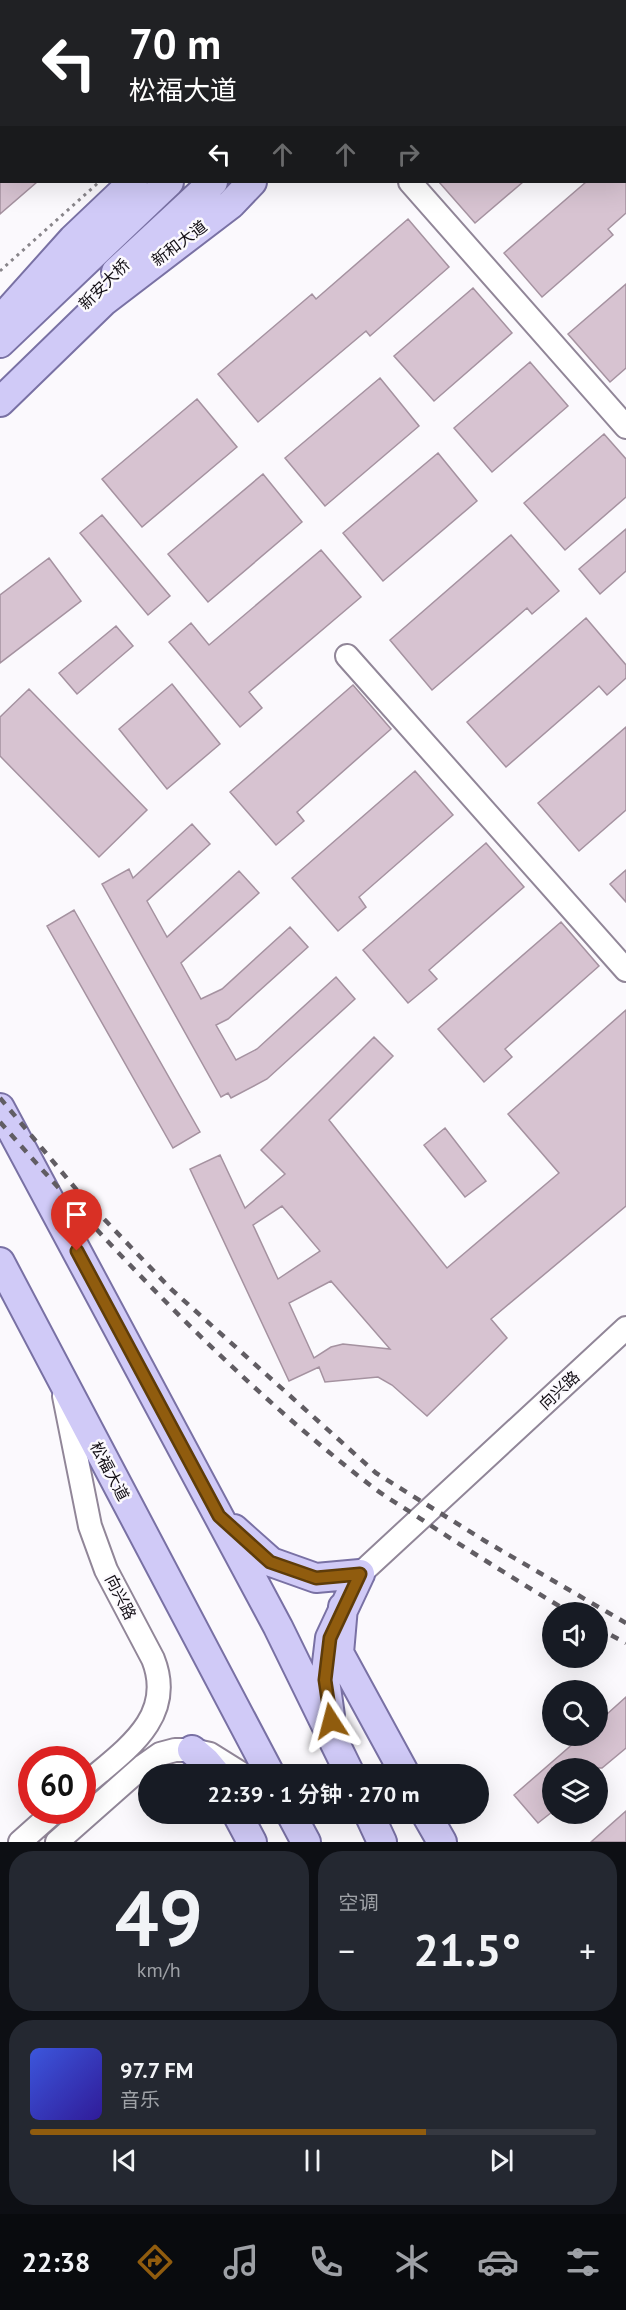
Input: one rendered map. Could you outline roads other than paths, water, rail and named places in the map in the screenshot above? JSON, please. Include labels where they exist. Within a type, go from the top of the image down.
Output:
[{"type":"main road","points":[[0,320],[74,238],[132,183]]},
{"type":"main road","name":"新安大桥","points":[[0,343],[168,183]]},
{"type":"main road","name":"新安大桥","points":[[0,391],[93,293],[212,183]]},
{"type":"main road","name":"新和大道","points":[[0,402],[104,301],[231,204],[251,183]]},
{"type":"main road","points":[[0,1108],[278,1627],[345,1764]]},
{"type":"main road","name":"松福大道","points":[[0,1262],[265,1764]]},
{"type":"main road","points":[[219,1516],[270,1562],[316,1578],[360,1574]]},
{"type":"main road","points":[[334,1741],[325,1680],[330,1638],[360,1574]]},
{"type":"main road","points":[[343,1607],[339,1653],[400,1764]]},
{"type":"main road","points":[[192,1750],[208,1764]]},
{"type":"main road","points":[[242,1824],[252,1842]]},
{"type":"main road","points":[[296,1824],[306,1842]]},
{"type":"main road","points":[[374,1824],[382,1842]]},
{"type":"main road","points":[[432,1824],[442,1842]]},
{"type":"street","points":[[411,183],[626,427]]},
{"type":"street","points":[[347,656],[626,970]]},
{"type":"street","name":"向兴路","points":[[360,1574],[626,1328]]},
{"type":"street","name":"向兴路","points":[[61,1377],[90,1526],[106,1570],[159,1673],[158,1704],[152,1719],[141,1734],[96,1774]]},
{"type":"street","points":[[57,1842],[143,1766],[160,1754],[175,1750],[192,1750],[210,1754],[226,1764]]},
{"type":"street","points":[[20,1842],[40,1824]]},
{"type":"railway","points":[[0,1098],[81,1195],[171,1289],[376,1473],[485,1541],[626,1623]]},
{"type":"railway","points":[[0,1122],[131,1266],[270,1402],[384,1495],[553,1602]]},
{"type":"railway","points":[[608,1634],[626,1643]]}]
